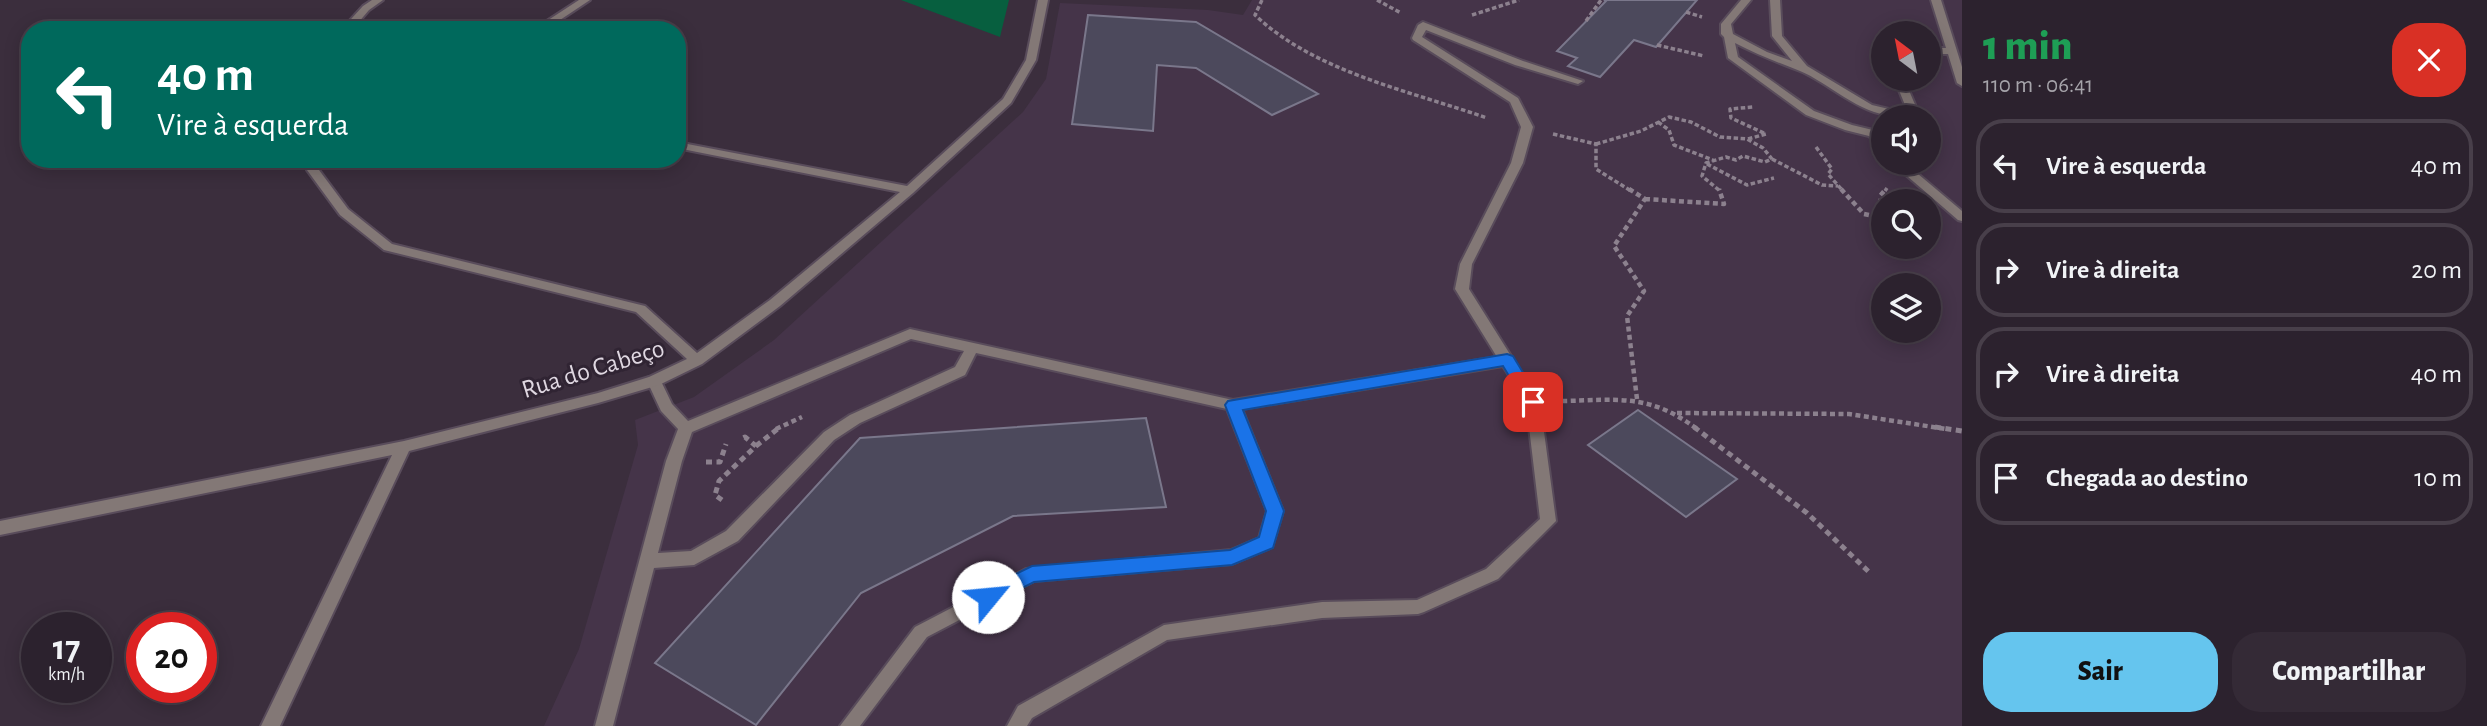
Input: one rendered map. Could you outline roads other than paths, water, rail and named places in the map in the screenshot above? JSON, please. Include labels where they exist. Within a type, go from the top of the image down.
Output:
[{"type":"street","points":[[356,21],[378,0]]},
{"type":"street","points":[[552,21],[585,0]]},
{"type":"street","name":"Rua do Cabeço","points":[[0,528],[404,447],[654,381],[697,360],[775,303],[909,190],[1007,101],[1031,60],[1043,0]]},
{"type":"street","points":[[1746,0],[1726,24],[1733,58],[1760,80],[1810,113],[1849,128],[1871,133]]},
{"type":"street","points":[[1775,0],[1777,36],[1802,68]]},
{"type":"street","points":[[1936,0],[1962,83]]},
{"type":"street","points":[[1016,726],[1025,712],[1164,633],[1322,610],[1418,607],[1493,574],[1548,521],[1533,402],[1462,289],[1466,264],[1517,163],[1527,127],[1514,100],[1417,38],[1423,25],[1519,63],[1578,81]]},
{"type":"street","points":[[1726,34],[1763,54],[1802,68],[1868,107],[1894,113],[1911,107],[1904,91]]},
{"type":"street","points":[[1941,51],[1952,51]]},
{"type":"street","points":[[686,147],[909,190]]},
{"type":"street","points":[[312,168],[344,212],[388,247],[640,309],[697,360]]},
{"type":"street","points":[[1911,175],[1962,217]]},
{"type":"street","points":[[604,726],[674,461],[686,428],[910,334],[1233,405],[1507,360]]},
{"type":"street","points":[[648,561],[694,558],[732,536],[829,436],[855,419],[960,371],[971,348]]},
{"type":"street","points":[[654,381],[666,407],[686,428]]},
{"type":"street","points":[[849,726],[921,632],[1032,574],[1232,558],[1266,542],[1275,511],[1233,405]]},
{"type":"street","points":[[270,726],[404,447]]}]
